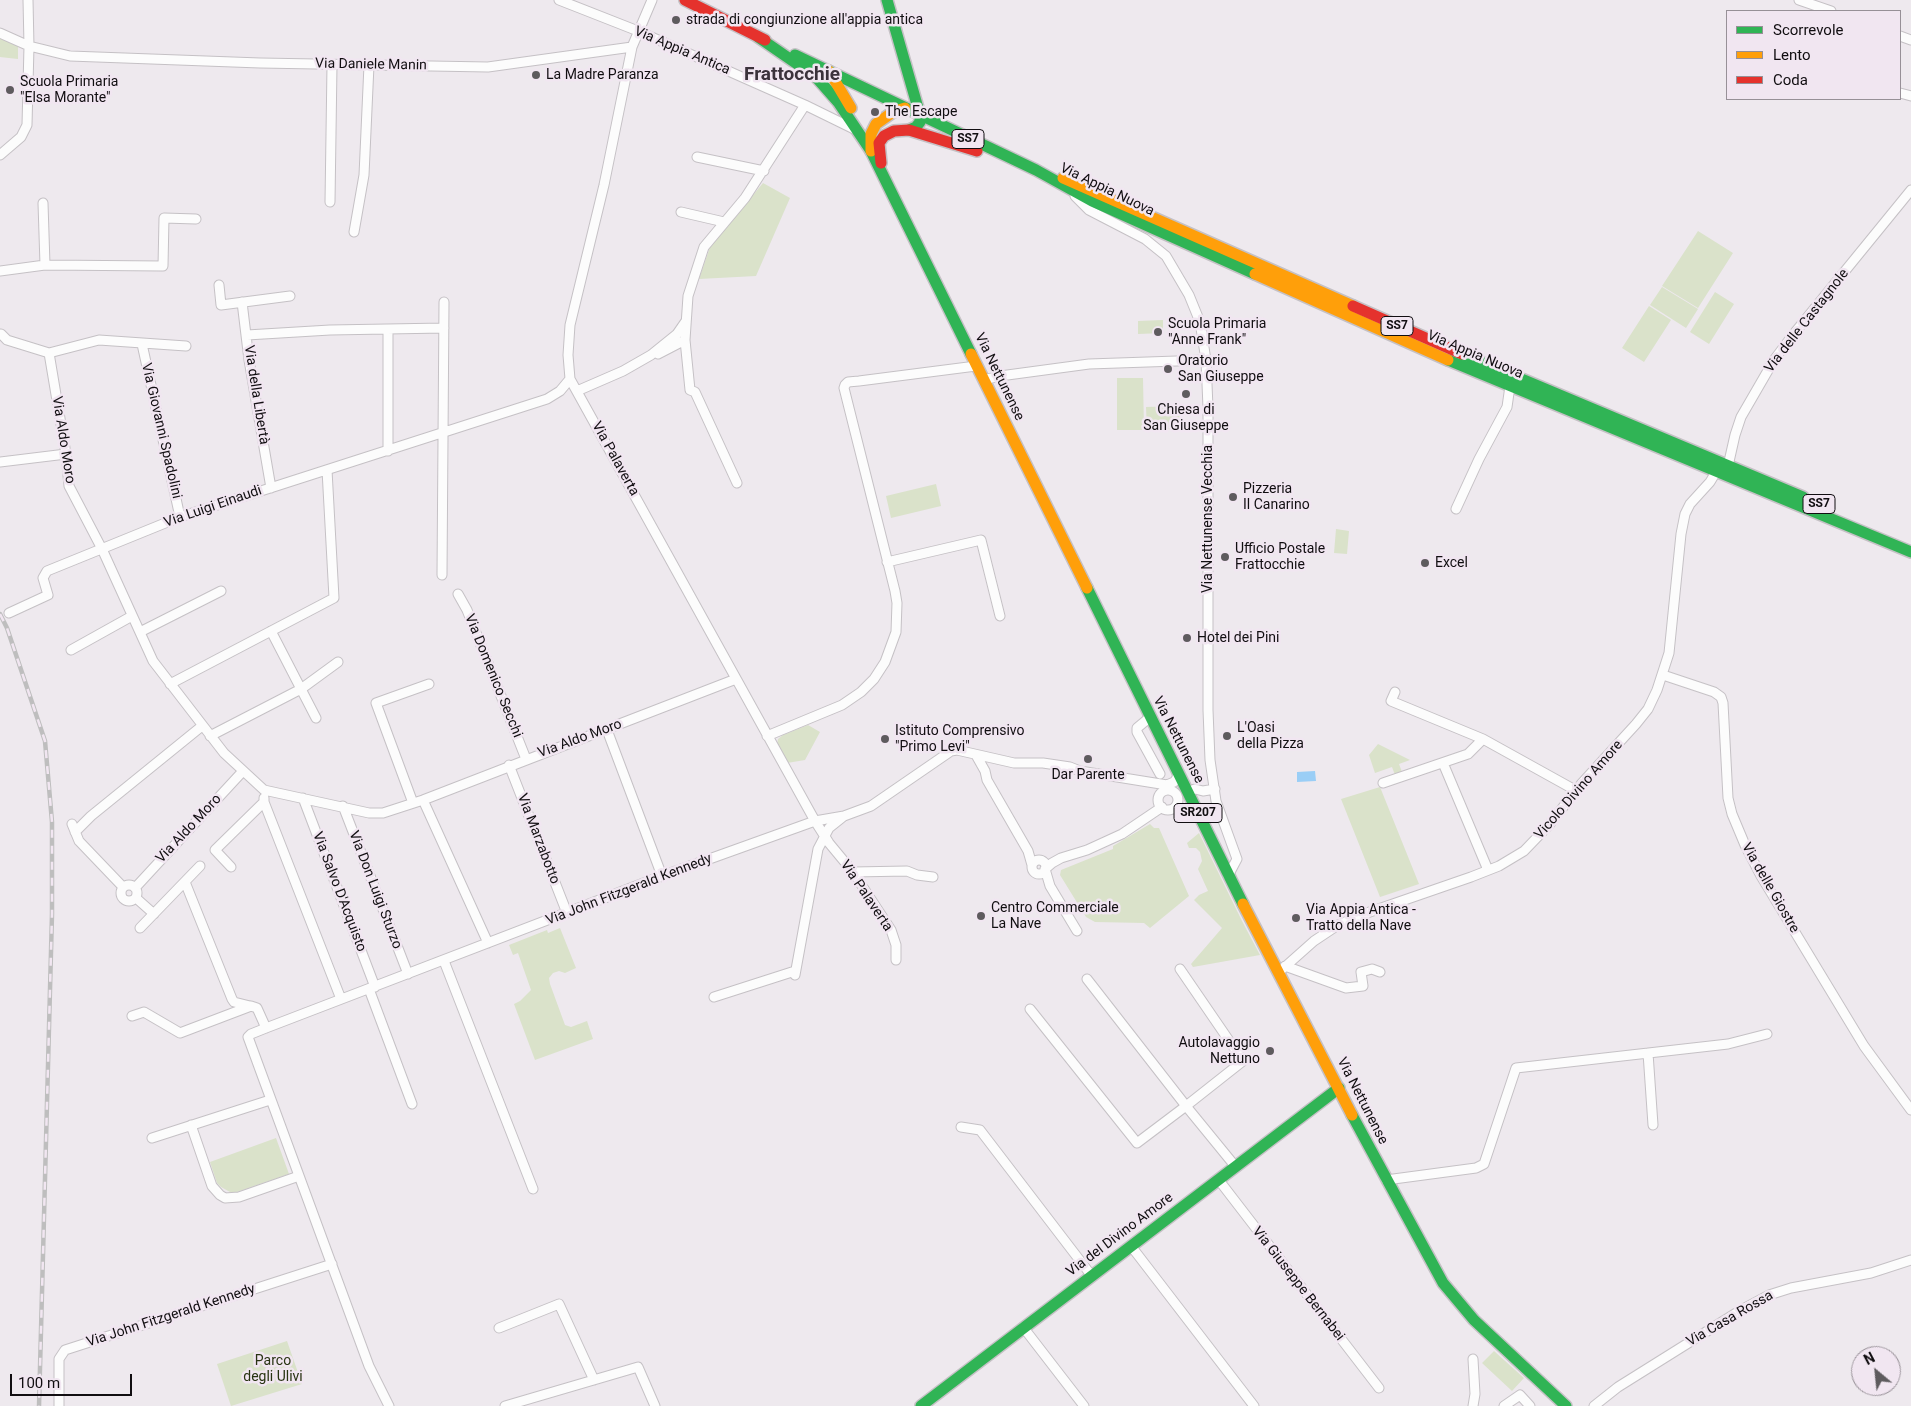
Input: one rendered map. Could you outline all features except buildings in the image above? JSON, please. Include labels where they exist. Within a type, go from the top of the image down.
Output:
[{"type":"main road","name":"Via Appia Nuova","points":[[686,0],[758,37],[1036,170],[1070,190],[1300,295],[1510,386],[1911,552]]},
{"type":"main road","points":[[884,181],[879,144],[884,136],[894,131],[909,130],[916,127],[920,122],[920,115],[887,0]]},
{"type":"main road","points":[[758,37],[816,78],[838,102],[858,130]]},
{"type":"main road","points":[[829,71],[849,104],[858,130]]},
{"type":"main road","points":[[871,151],[871,134],[876,124],[893,112],[905,108],[913,94]]},
{"type":"main road","name":"Via Nettunense","points":[[858,130],[871,151],[884,181],[1228,876],[1282,970],[1386,1180],[1443,1282],[1474,1320],[1557,1404]]},
{"type":"main road","points":[[909,130],[1017,161]]},
{"type":"main road","name":"Via Appia Nuova","points":[[1036,170],[1070,180],[1304,286],[1911,542]]},
{"type":"main road","name":"Via del Divino Amore","points":[[928,1404],[1023,1327],[1339,1088]]},
{"type":"street","points":[[2,152],[21,137],[27,124],[28,0]]},
{"type":"street","name":"Via Appia Antica","points":[[559,0],[638,32],[858,130]]},
{"type":"street","name":"Via Palaverta","points":[[652,0],[632,47],[604,185],[570,324],[568,355],[570,379],[815,821],[824,836],[853,872],[893,934],[896,960]]},
{"type":"street","points":[[1799,0],[1828,10]]},
{"type":"street","name":"Via Daniele Manin","points":[[0,33],[29,46],[70,56],[332,65],[488,67],[632,47]]},
{"type":"street","points":[[330,202],[332,65]]},
{"type":"street","points":[[354,232],[364,175],[369,65]]},
{"type":"street","points":[[737,483],[696,392],[690,390],[685,340],[688,296],[704,247],[745,198],[805,105]]},
{"type":"street","points":[[697,157],[764,171]]},
{"type":"street","name":"Via Nettunense Vecchia","points":[[1070,190],[1088,210],[1145,239],[1166,256],[1185,287],[1200,322],[1206,360],[1208,408],[1208,710],[1210,760],[1216,801],[1237,859],[1228,876]]},
{"type":"street","name":"Via delle Castagnole","points":[[1728,466],[1734,435],[1741,417],[1774,360],[1911,190]]},
{"type":"street","points":[[43,203],[45,265]]},
{"type":"street","points":[[681,212],[724,222]]},
{"type":"street","points":[[0,271],[45,265],[163,266],[164,218],[196,219]]},
{"type":"street","points":[[219,285],[221,305],[290,296]]},
{"type":"street","name":"Via della Libertà","points":[[242,302],[249,360],[271,488]]},
{"type":"street","points":[[442,575],[444,302]]},
{"type":"street","points":[[577,391],[623,371],[651,355],[677,334],[686,321]]},
{"type":"street","points":[[247,335],[330,330],[444,328]]},
{"type":"street","points":[[388,329],[388,451]]},
{"type":"street","points":[[0,334],[7,340],[49,353]]},
{"type":"street","name":"Via Giovanni Spadolini","points":[[49,353],[99,340],[186,346]]},
{"type":"street","points":[[651,355],[659,354],[685,340]]},
{"type":"street","name":"Via Giovanni Spadolini","points":[[142,344],[180,517]]},
{"type":"street","name":"Via Aldo Moro","points":[[49,353],[66,454],[69,486],[102,549],[155,665],[224,753],[264,790],[376,814],[423,800],[509,765],[607,730],[736,679]]},
{"type":"street","points":[[983,380],[1089,364],[1206,360]]},
{"type":"street","points":[[768,736],[842,705],[861,692],[874,680],[885,662],[896,632],[897,602],[844,388],[845,385],[848,382],[976,366]]},
{"type":"street","name":"Via Luigi Einaudi","points":[[102,549],[180,517],[388,451],[546,398],[560,391],[570,379]]},
{"type":"street","points":[[1456,509],[1506,407],[1510,386]]},
{"type":"street","points":[[0,462],[66,454]]},
{"type":"street","points":[[170,684],[334,598],[326,470]]},
{"type":"street","name":"Vicolo Divino Amore","points":[[1282,970],[1314,940],[1342,923],[1488,870],[1509,860],[1530,846],[1549,826],[1575,790],[1636,724],[1648,708],[1663,675],[1669,653],[1680,543],[1685,514],[1690,504],[1710,482],[1716,472]]},
{"type":"street","points":[[887,562],[981,540],[1000,616]]},
{"type":"street","points":[[9,613],[48,596],[43,578],[45,572],[102,549]]},
{"type":"street","points":[[140,632],[222,591]]},
{"type":"street","name":"Via Domenico Secchi","points":[[458,594],[467,610],[526,759]]},
{"type":"street","points":[[71,650],[132,616]]},
{"type":"street","points":[[271,631],[316,718]]},
{"type":"street","points":[[210,736],[301,689],[338,662]]},
{"type":"street","name":"Via delle Giostre","points":[[1663,675],[1714,692],[1721,697],[1723,703],[1728,798],[1732,814],[1745,845],[1761,876],[1864,1046],[1911,1110]]},
{"type":"street","points":[[413,803],[376,703],[429,684]]},
{"type":"street","points":[[1395,692],[1391,701],[1482,739],[1575,790]]},
{"type":"street","points":[[1150,718],[1137,728],[1137,732],[1160,774]]},
{"type":"street","points":[[123,887],[79,841],[74,828],[202,726]]},
{"type":"street","points":[[607,730],[662,876]]},
{"type":"street","points":[[1383,783],[1468,754],[1482,739]]},
{"type":"street","points":[[714,997],[795,973],[818,849],[829,828],[844,816],[871,806],[950,751],[958,750],[1014,763],[1043,763],[1070,767],[1080,771],[1167,785],[1174,782],[1178,772]]},
{"type":"street","points":[[976,754],[985,771],[987,780],[1028,852],[1039,866],[1077,931]]},
{"type":"street","points":[[1443,763],[1488,870]]},
{"type":"street","name":"Via Marzabotto","points":[[509,765],[567,913]]},
{"type":"street","name":"Via Aldo Moro","points":[[136,888],[244,772]]},
{"type":"street","points":[[1173,808],[1177,804],[1178,797],[1174,792],[1168,790],[1160,795],[1159,802],[1167,810],[1173,808],[1189,796],[1195,789],[1204,791],[1215,789]]},
{"type":"street","points":[[264,790],[264,802],[341,999]]},
{"type":"street","name":"Via Salvo D'Acquisto","points":[[303,798],[372,988]]},
{"type":"street","points":[[423,800],[488,944]]},
{"type":"street","points":[[231,867],[215,850],[264,802]]},
{"type":"street","name":"Via Don Luigi Sturzo","points":[[343,806],[408,974]]},
{"type":"street","points":[[1039,866],[1087,850],[1122,834],[1162,807]]},
{"type":"street","name":"Via John Fitzgerald Kennedy","points":[[389,1406],[369,1366],[248,1037],[266,1028],[662,876],[815,821],[844,816]]},
{"type":"street","points":[[140,928],[200,866]]},
{"type":"street","points":[[853,872],[908,872],[933,877]]},
{"type":"street","points":[[185,882],[232,999],[234,1002],[256,1008],[266,1028]]},
{"type":"street","points":[[128,885],[136,888],[138,893],[136,898],[129,901],[124,899],[121,892],[123,887],[128,885]]},
{"type":"street","points":[[136,898],[154,914]]},
{"type":"street","points":[[444,961],[532,1189]]},
{"type":"street","points":[[1030,1008],[1137,1143],[1243,1061],[1180,969]]},
{"type":"street","points":[[1282,970],[1346,988],[1363,986],[1361,972],[1372,969],[1380,972]]},
{"type":"street","points":[[1087,979],[1235,1166]]},
{"type":"street","points":[[372,988],[412,1104]]},
{"type":"street","points":[[132,1016],[144,1012],[180,1033],[251,1006]]},
{"type":"street","points":[[1386,1180],[1476,1168],[1484,1164],[1516,1068],[1728,1044],[1767,1034]]},
{"type":"street","points":[[1648,1053],[1654,1125]]},
{"type":"street","points":[[152,1138],[270,1100]]},
{"type":"street","points":[[191,1125],[212,1186],[225,1198],[239,1198],[299,1176]]},
{"type":"street","points":[[960,1127],[980,1130],[1091,1276]]},
{"type":"street","name":"Via Giuseppe Bernabei","points":[[1218,1179],[1379,1388]]},
{"type":"street","points":[[1131,1246],[1254,1406]]},
{"type":"street","name":"Via Casa Rossa","points":[[1594,1406],[1618,1387],[1742,1310],[1769,1296],[1791,1288],[1871,1273],[1911,1260]]},
{"type":"street","name":"Via John Fitzgerald Kennedy","points":[[59,1406],[59,1359],[65,1350],[332,1264]]},
{"type":"street","points":[[499,1328],[559,1304],[594,1380]]},
{"type":"street","points":[[1023,1327],[1084,1406]]},
{"type":"street","points":[[1473,1359],[1475,1394],[1473,1406]]},
{"type":"street","points":[[505,1406],[638,1367],[655,1406]]},
{"type":"street","points":[[1504,1406],[1520,1395],[1530,1406]]},
{"type":"green space","points":[[0,38],[18,46],[18,59],[0,57]]},
{"type":"green space","points":[[763,183],[790,198],[756,276],[699,279],[710,247]]},
{"type":"green space","points":[[1698,231],[1733,253],[1698,308],[1662,286]]},
{"type":"green space","points":[[1662,287],[1698,309],[1686,328],[1650,305]]},
{"type":"green space","points":[[1715,292],[1734,304],[1709,344],[1690,332]]},
{"type":"green space","points":[[1649,306],[1671,320],[1644,362],[1622,348]]},
{"type":"green space","points":[[1163,320],[1163,333],[1138,334],[1138,321]]},
{"type":"green space","points":[[1117,378],[1143,378],[1144,430],[1117,430]]},
{"type":"green space","points":[[1179,406],[1180,429],[1147,430],[1146,407]]},
{"type":"green space","points":[[936,484],[941,506],[891,518],[886,496]]},
{"type":"green space","points":[[1336,529],[1349,531],[1347,554],[1334,553]]},
{"type":"green space","points":[[808,725],[820,732],[805,760],[787,763],[777,744],[778,739],[783,735]]},
{"type":"green space","points":[[1378,744],[1410,760],[1399,764],[1402,772],[1395,775],[1392,767],[1375,773],[1369,755]]},
{"type":"green space","points":[[1380,787],[1419,884],[1380,897],[1341,799]]},
{"type":"green space","points":[[1150,824],[1154,828],[1159,828],[1189,896],[1150,928],[1144,923],[1095,922],[1086,917],[1060,875],[1061,870],[1113,849],[1113,846]]},
{"type":"green space","points":[[1199,833],[1260,955],[1193,967],[1191,964],[1222,928],[1194,900],[1199,895],[1208,891],[1198,869],[1202,861],[1200,852],[1196,848],[1189,848],[1187,843]]},
{"type":"green space","points":[[560,928],[576,968],[565,973],[559,971],[553,973],[549,978],[550,984],[565,1025],[571,1027],[587,1021],[593,1039],[535,1060],[514,1004],[531,990],[518,953],[513,955],[509,945],[547,930],[548,933]]},
{"type":"green space","points":[[276,1138],[289,1174],[237,1192],[230,1192],[217,1183],[210,1162]]},
{"type":"green space","name":"Parco degli Ulivi","points":[[287,1341],[302,1384],[231,1406],[217,1364]]},
{"type":"green space","points":[[1494,1351],[1524,1378],[1512,1391],[1482,1363]]},
{"type":"water","points":[[1315,771],[1316,781],[1297,782],[1297,772]]},
{"type":"railway","points":[[0,614],[7,628],[45,741],[52,822],[52,914],[39,1406]]},
{"type":"traffic: fast","points":[[887,0],[920,115],[920,122],[916,127],[909,130]]},
{"type":"traffic: fast","points":[[758,37],[816,77],[838,102],[871,151],[971,354]]},
{"type":"traffic: fast","points":[[795,55],[1036,170],[1092,201],[1255,274]]},
{"type":"traffic: fast","points":[[1462,354],[1803,497]]},
{"type":"traffic: fast","points":[[1448,360],[1911,552]]},
{"type":"traffic: fast","points":[[1087,588],[1243,904]]},
{"type":"traffic: fast","points":[[921,1406],[1339,1088]]},
{"type":"traffic: fast","points":[[1352,1115],[1443,1283],[1474,1320],[1566,1406]]},
{"type":"traffic: slow","points":[[829,71],[851,108]]},
{"type":"traffic: slow","points":[[871,151],[871,134],[876,124],[893,112],[905,108]]},
{"type":"traffic: slow","points":[[1063,178],[1353,306]]},
{"type":"traffic: slow","points":[[1255,274],[1448,360]]},
{"type":"traffic: slow","points":[[971,354],[1087,588]]},
{"type":"traffic: slow","points":[[1243,904],[1352,1115]]},
{"type":"traffic: jam","points":[[685,0],[765,40]]},
{"type":"traffic: jam","points":[[881,163],[879,143],[884,136],[894,131],[909,130],[977,151]]},
{"type":"traffic: jam","points":[[1353,306],[1462,354]]},
{"type":"place","name":"strada di congiunzione all'appia antica","points":[[676,20]]},
{"type":"place","name":"La Madre Paranza","points":[[536,75]]},
{"type":"place","name":"Scuola Primaria \"Elsa Morante\"","points":[[10,90]]},
{"type":"place","name":"The Escape","points":[[875,112]]},
{"type":"place","name":"Scuola Primaria \"Anne Frank\"","points":[[1158,332]]},
{"type":"place","name":"Oratorio San Giuseppe","points":[[1168,369]]},
{"type":"place","name":"Chiesa di San Giuseppe","points":[[1186,394]]},
{"type":"place","name":"Pizzeria Il Canarino","points":[[1233,497]]},
{"type":"place","name":"Ufficio Postale Frattocchie","points":[[1225,557]]},
{"type":"place","name":"Excel","points":[[1425,563]]},
{"type":"place","name":"Hotel dei Pini","points":[[1187,638]]},
{"type":"place","name":"L'Oasi della Pizza","points":[[1227,736]]},
{"type":"place","name":"Istituto Comprensivo \"Primo Levi\"","points":[[885,739]]},
{"type":"place","name":"Dar Parente","points":[[1088,759]]},
{"type":"place","name":"Centro Commerciale La Nave","points":[[981,916]]},
{"type":"place","name":"Via Appia Antica - Tratto della Nave","points":[[1296,918]]},
{"type":"place","name":"Autolavaggio Nettuno","points":[[1270,1051]]},
{"type":"district","name":"Frattocchie","points":[[792,75]]}]
